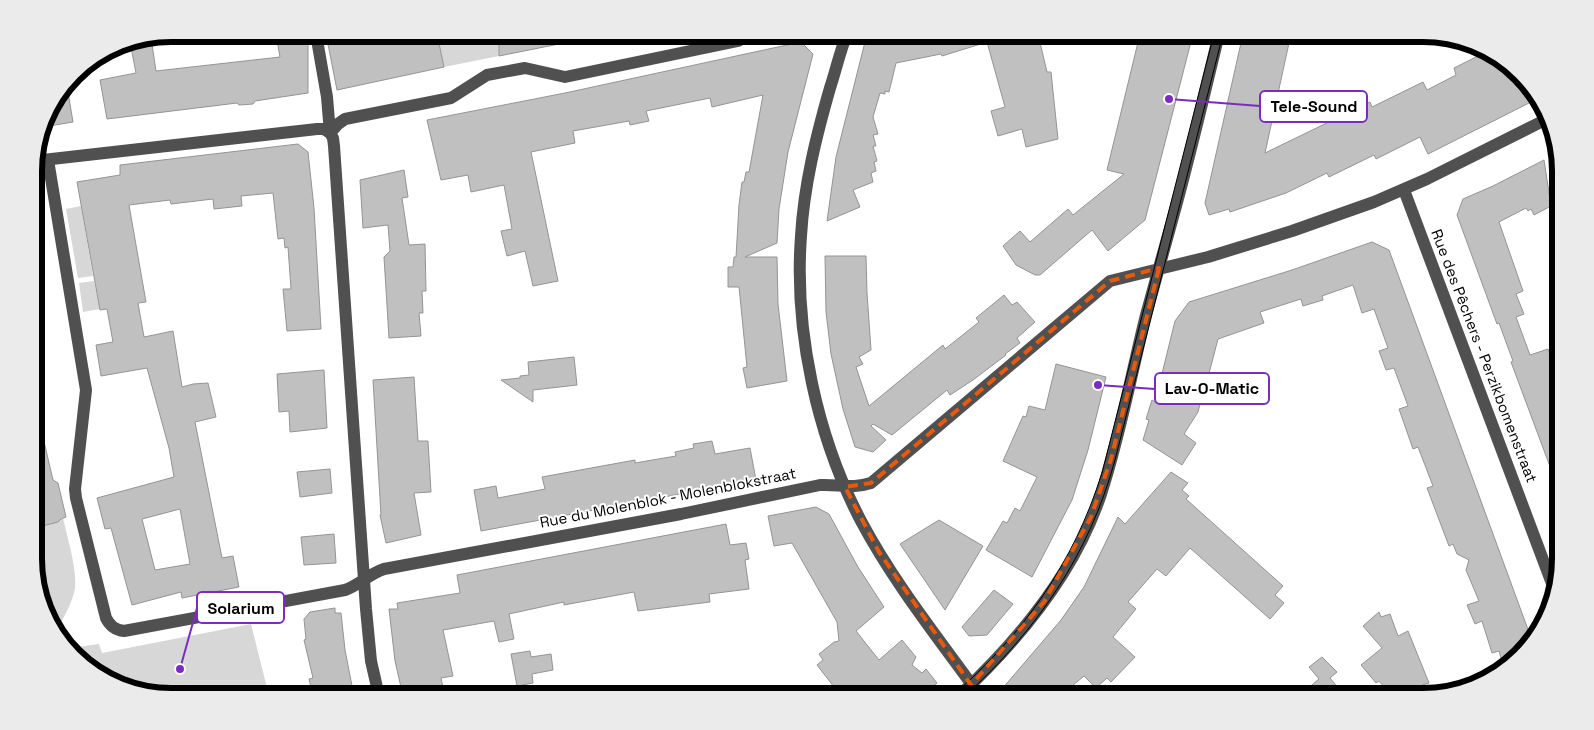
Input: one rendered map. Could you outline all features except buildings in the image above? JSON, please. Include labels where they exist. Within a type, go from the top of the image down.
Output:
[{"type":"street","points":[[317,42],[327,97],[330,133],[334,146],[364,580],[369,642],[377,688]]},
{"type":"street","points":[[330,133],[344,119],[451,98],[487,75],[525,68],[565,77],[733,42]]},
{"type":"street","points":[[845,42],[823,112],[810,166],[801,230],[800,270],[802,309],[808,361],[832,453],[862,522],[903,589],[974,687]]},
{"type":"street","points":[[968,687],[994,662],[1039,608],[1068,565],[1100,496],[1217,42]]},
{"type":"street","name":"Rue du Molenblok - Molenblokstraat","points":[[48,160],[86,390],[75,489],[76,498],[106,618],[118,630],[124,631],[345,590],[353,587],[377,571],[384,569],[681,514],[820,485],[836,484],[846,487],[858,487],[871,483],[1110,281],[1208,257],[1283,234],[1374,202],[1404,190],[1542,122]]},
{"type":"street","points":[[43,160],[317,129],[324,129],[330,133]]},
{"type":"street","name":"Rue des Pêchers - Perzikbomenstraat","points":[[1404,190],[1550,578]]},
{"type":"highlighted area","points":[[1159,268],[1111,459],[1091,517],[1044,602],[971,685],[879,552],[845,487],[871,483],[1110,281]]},
{"type":"shaded area","points":[[439,42],[499,42],[499,56],[444,67]]},
{"type":"shaded area","points":[[81,206],[93,276],[78,278],[66,209]]},
{"type":"shaded area","points":[[94,281],[100,309],[83,312],[79,283]]},
{"type":"shaded area","points":[[63,518],[75,580],[74,593],[60,624],[52,608],[47,592],[42,558],[42,527],[58,522]]},
{"type":"shaded area","points":[[251,624],[267,688],[172,688],[146,685],[122,678],[107,670],[93,661],[77,647],[99,644],[102,653]]},
{"type":"tram line","points":[[961,687],[1002,648],[1043,595],[1061,567],[1090,506],[1102,473],[1212,42]]},
{"type":"tram line","points":[[974,687],[1015,645],[1057,589],[1091,528],[1104,495],[1115,460],[1221,42]]},
{"type":"place","name":"Tele-Sound","points":[[1169,99]]},
{"type":"place","name":"Lav-O-Matic","points":[[1098,385]]},
{"type":"place","name":"Solarium","points":[[180,669]]}]
